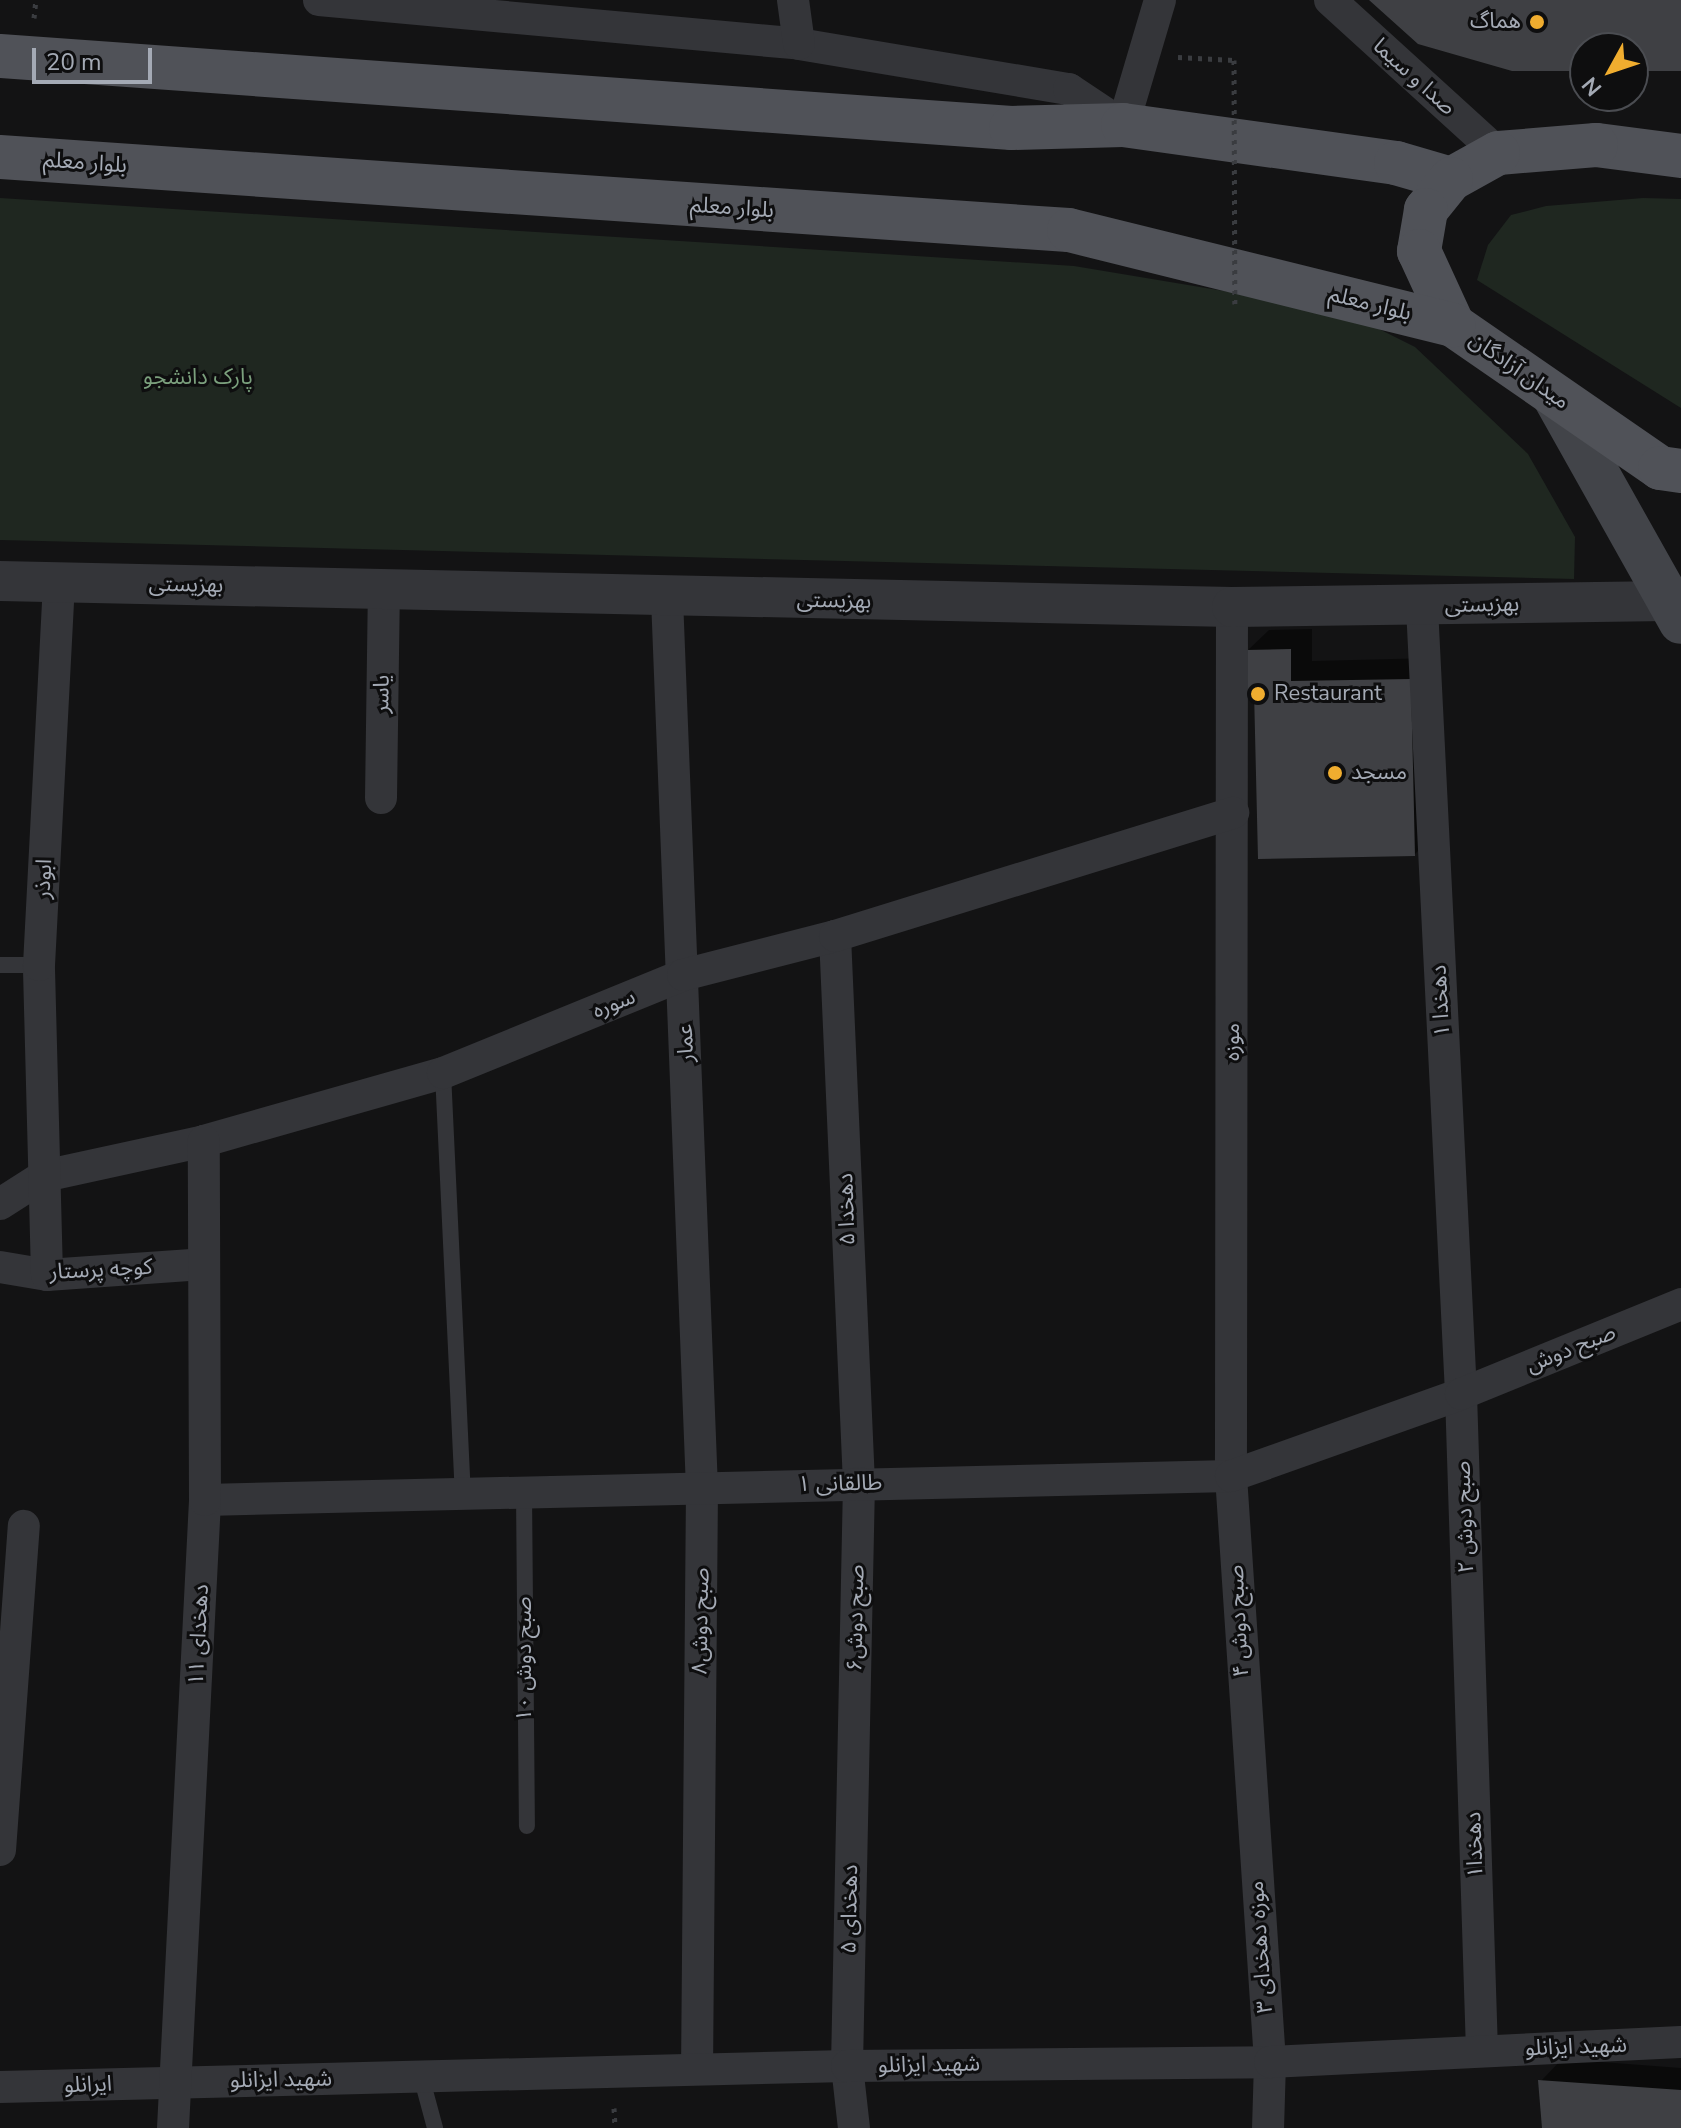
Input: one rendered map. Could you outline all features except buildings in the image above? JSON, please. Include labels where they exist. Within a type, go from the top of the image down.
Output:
[{"type":"main road","points":[[0,56],[1011,128],[1123,125],[1396,163],[1451,179]]},
{"type":"main road","name":"میدان آزادگان","points":[[1681,156],[1596,145],[1498,153],[1451,179],[1426,210],[1419,251],[1453,325],[1660,468],[1681,471]]},
{"type":"main road","name":"بلوار معلم","points":[[0,157],[1069,230],[1453,325]]},
{"type":"main road","points":[[1554,396],[1674,611]]},
{"type":"street","points":[[319,0],[424,5],[799,44],[1069,89],[1123,125],[1160,0]]},
{"type":"street","points":[[793,0],[799,44]]},
{"type":"street","name":"صدا و سیما","points":[[1330,0],[1498,153]]},
{"type":"street","name":"بهزیستی","points":[[0,581],[667,598],[1674,611]]},
{"type":"street","name":"ابوذر","points":[[47,1275],[39,965],[59,582]]},
{"type":"street","name":"یاسر","points":[[381,798],[384,590]]},
{"type":"street","name":"عمار","points":[[667,598],[702,1488]]},
{"type":"street","name":"موزه","points":[[1231,1476],[1232,607]]},
{"type":"street","name":"دهخدا ۱","points":[[1422,607],[1461,1394]]},
{"type":"street","name":"سوره","points":[[0,1204],[44,1176],[204,1141],[443,1073],[683,975],[835,936],[1233,813]]},
{"type":"street","name":"دهخدا ۵","points":[[835,936],[859,1483]]},
{"type":"street","name":"دهخدای ۱۱","points":[[173,2128],[205,1500],[204,1141]]},
{"type":"street","name":"کوچه پرستار","points":[[0,1267],[47,1275],[203,1264]]},
{"type":"street","name":"صبح دوش","points":[[1461,1394],[1681,1304]]},
{"type":"street","name":"طالقانی ۱","points":[[205,1500],[1231,1476],[1461,1394]]},
{"type":"street","name":"صبح دوش ۲","points":[[1461,1394],[1468,1639]]},
{"type":"street","name":"صبح دوش ۴","points":[[1231,1476],[1247,1765]]},
{"type":"street","name":"صبح دوش۶","points":[[853,1752],[859,1483]]},
{"type":"street","name":"صبح دوش۸","points":[[697,2069],[702,1488]]},
{"type":"street","points":[[0,1850],[24,1526]]},
{"type":"street","name":"دهخدا۱","points":[[1468,1639],[1482,2050]]},
{"type":"street","name":"دهخدای ۵","points":[[853,1752],[847,2066],[854,2128]]},
{"type":"street","name":"موزه دهخدای ۳","points":[[1247,1765],[1270,2062],[1268,2128]]},
{"type":"street","name":"شهید ایزانلو","points":[[176,2082],[847,2066],[1270,2062],[1681,2042]]},
{"type":"street","name":"ایرانلو","points":[[0,2087],[176,2082]]},
{"type":"lane","points":[[0,965],[39,965]]},
{"type":"lane","points":[[443,1073],[463,1494]]},
{"type":"lane","name":"صبح دوش ۱۰","points":[[524,1492],[527,1826]]},
{"type":"lane","points":[[421,2076],[435,2128]]},
{"type":"path","points":[[1175,57],[1234,60],[1235,304]]},
{"type":"green space","name":"پارک دانشجو","points":[[0,198],[1074,266],[1343,311],[1415,347],[1528,454],[1575,537],[1574,579],[0,540]]},
{"type":"green space","points":[[1643,198],[1681,199],[1681,408],[1477,280],[1488,245],[1511,215],[1546,206]]},
{"type":"place","name":"هماگ","points":[[1537,22]]},
{"type":"place","name":"Restaurant","points":[[1258,694]]},
{"type":"place","name":"مسجد","points":[[1335,773]]}]
